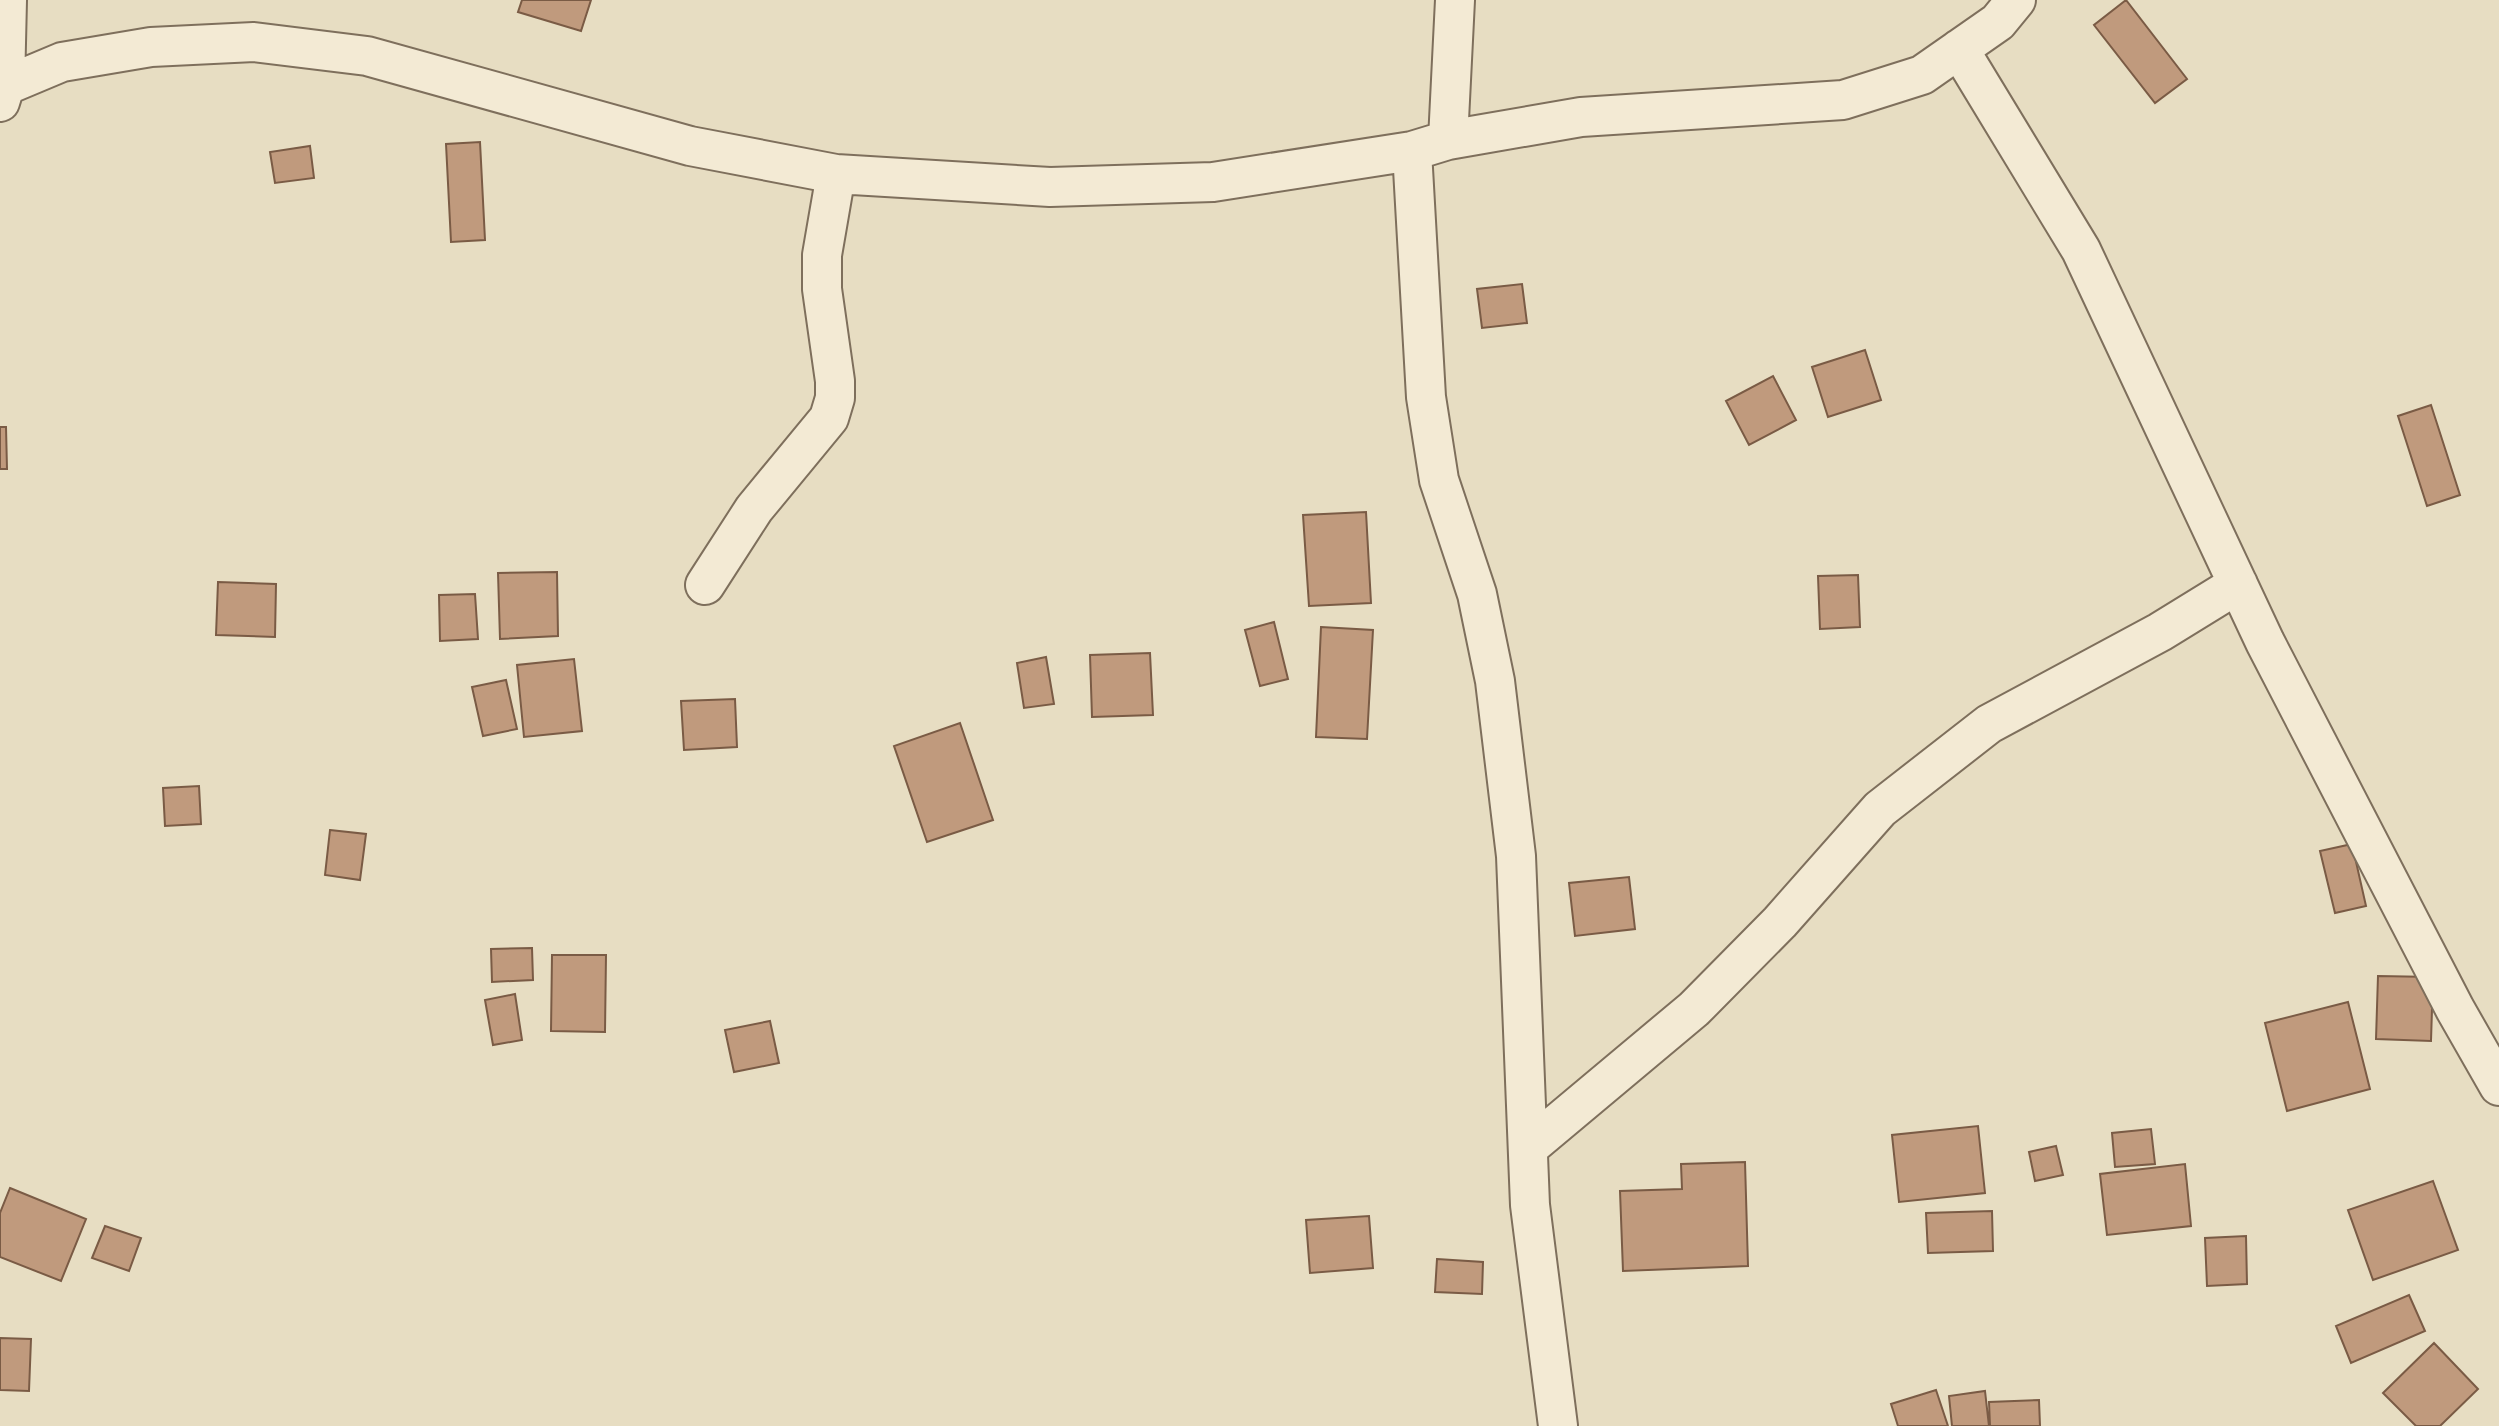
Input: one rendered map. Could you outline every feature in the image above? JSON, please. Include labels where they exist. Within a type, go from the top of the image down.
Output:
[{"type":"street","points":[[7,0],[2,92],[62,62],[151,47],[254,42],[367,56],[690,146],[836,174],[1050,187],[1213,182],[1412,151],[1448,140],[1581,117],[1843,100],[1922,75],[1998,22],[2016,0]]},
{"type":"street","points":[[1448,140],[1455,0]]},
{"type":"street","points":[[1959,49],[2081,250],[2265,642],[2448,995],[2499,1086]]},
{"type":"street","points":[[1412,151],[1426,397],[1439,480],[1477,594],[1492,667],[1516,856],[1530,1205],[1558,1426]]},
{"type":"street","points":[[705,585],[754,509],[829,418],[835,398],[835,381],[822,289],[822,255],[836,174]]},
{"type":"street","points":[[1528,1148],[1694,1009],[1780,922],[1880,809],[1989,724],[2160,632],[2238,584]]},
{"type":"building","points":[[522,0],[591,0],[581,31],[518,12]]},
{"type":"building","points":[[2126,0],[2187,79],[2155,103],[2094,25]]},
{"type":"building","points":[[480,142],[485,240],[451,242],[446,144]]},
{"type":"building","points":[[310,146],[314,178],[275,183],[270,152]]},
{"type":"building","points":[[1522,284],[1527,323],[1482,328],[1477,289]]},
{"type":"building","points":[[1865,350],[1881,400],[1828,417],[1812,367]]},
{"type":"building","points":[[1773,376],[1796,420],[1749,445],[1726,401]]},
{"type":"building","points":[[2431,405],[2460,495],[2427,506],[2398,416]]},
{"type":"building","points":[[0,427],[6,427],[7,469],[0,469]]},
{"type":"building","points":[[1366,512],[1371,603],[1309,606],[1303,515]]},
{"type":"building","points":[[557,572],[558,636],[500,639],[498,573]]},
{"type":"building","points":[[1858,575],[1860,627],[1820,629],[1818,576]]},
{"type":"building","points":[[218,582],[276,584],[275,637],[216,635]]},
{"type":"building","points":[[475,594],[478,639],[440,641],[439,595]]},
{"type":"building","points":[[1274,622],[1288,679],[1260,686],[1245,630]]},
{"type":"building","points":[[1321,627],[1373,630],[1367,739],[1316,737]]},
{"type":"building","points":[[1150,653],[1153,715],[1092,717],[1090,655]]},
{"type":"building","points":[[1046,657],[1054,704],[1024,708],[1017,663]]},
{"type":"building","points":[[574,659],[582,731],[524,737],[517,665]]},
{"type":"building","points":[[506,680],[517,729],[483,736],[472,687]]},
{"type":"building","points":[[735,699],[737,747],[684,750],[681,701]]},
{"type":"building","points":[[960,723],[993,820],[927,842],[894,746]]},
{"type":"building","points":[[199,786],[201,824],[165,826],[163,788]]},
{"type":"building","points":[[330,830],[366,834],[360,880],[325,875]]},
{"type":"building","points":[[2352,844],[2366,906],[2335,913],[2320,851]]},
{"type":"building","points":[[1629,877],[1635,929],[1575,936],[1569,883]]},
{"type":"building","points":[[532,948],[533,980],[492,982],[491,949]]},
{"type":"building","points":[[552,955],[606,955],[605,1032],[551,1031]]},
{"type":"building","points":[[2378,976],[2433,977],[2431,1041],[2376,1039]]},
{"type":"building","points":[[515,994],[522,1040],[493,1045],[485,1000]]},
{"type":"building","points":[[2348,1002],[2370,1089],[2287,1111],[2265,1023]]},
{"type":"building","points":[[770,1021],[779,1063],[734,1072],[725,1030]]},
{"type":"building","points":[[1978,1126],[1985,1193],[1899,1202],[1892,1135]]},
{"type":"building","points":[[2151,1129],[2155,1164],[2115,1167],[2112,1133]]},
{"type":"building","points":[[2056,1146],[2063,1175],[2035,1181],[2029,1152]]},
{"type":"building","points":[[1745,1162],[1748,1266],[1623,1271],[1620,1191],[1682,1189],[1681,1164]]},
{"type":"building","points":[[2185,1164],[2191,1226],[2107,1235],[2100,1174]]},
{"type":"building","points":[[2433,1181],[2458,1250],[2373,1280],[2348,1210]]},
{"type":"building","points":[[10,1188],[86,1219],[61,1281],[0,1257],[0,1213]]},
{"type":"building","points":[[1992,1211],[1993,1251],[1928,1253],[1926,1213]]},
{"type":"building","points":[[1369,1216],[1373,1268],[1310,1273],[1306,1220]]},
{"type":"building","points":[[105,1226],[141,1238],[129,1271],[92,1258]]},
{"type":"building","points":[[2246,1236],[2247,1284],[2207,1286],[2205,1238]]},
{"type":"building","points":[[1437,1259],[1483,1262],[1482,1294],[1435,1292]]},
{"type":"building","points":[[2409,1295],[2425,1331],[2351,1363],[2336,1326]]},
{"type":"building","points":[[0,1338],[31,1339],[29,1391],[0,1390]]},
{"type":"building","points":[[2434,1343],[2478,1389],[2440,1426],[2416,1426],[2383,1393]]},
{"type":"building","points":[[1936,1390],[1948,1426],[1898,1426],[1891,1404]]},
{"type":"building","points":[[1985,1391],[1989,1426],[1952,1426],[1949,1396]]},
{"type":"building","points":[[2039,1400],[2040,1426],[1990,1426],[1989,1402]]}]
